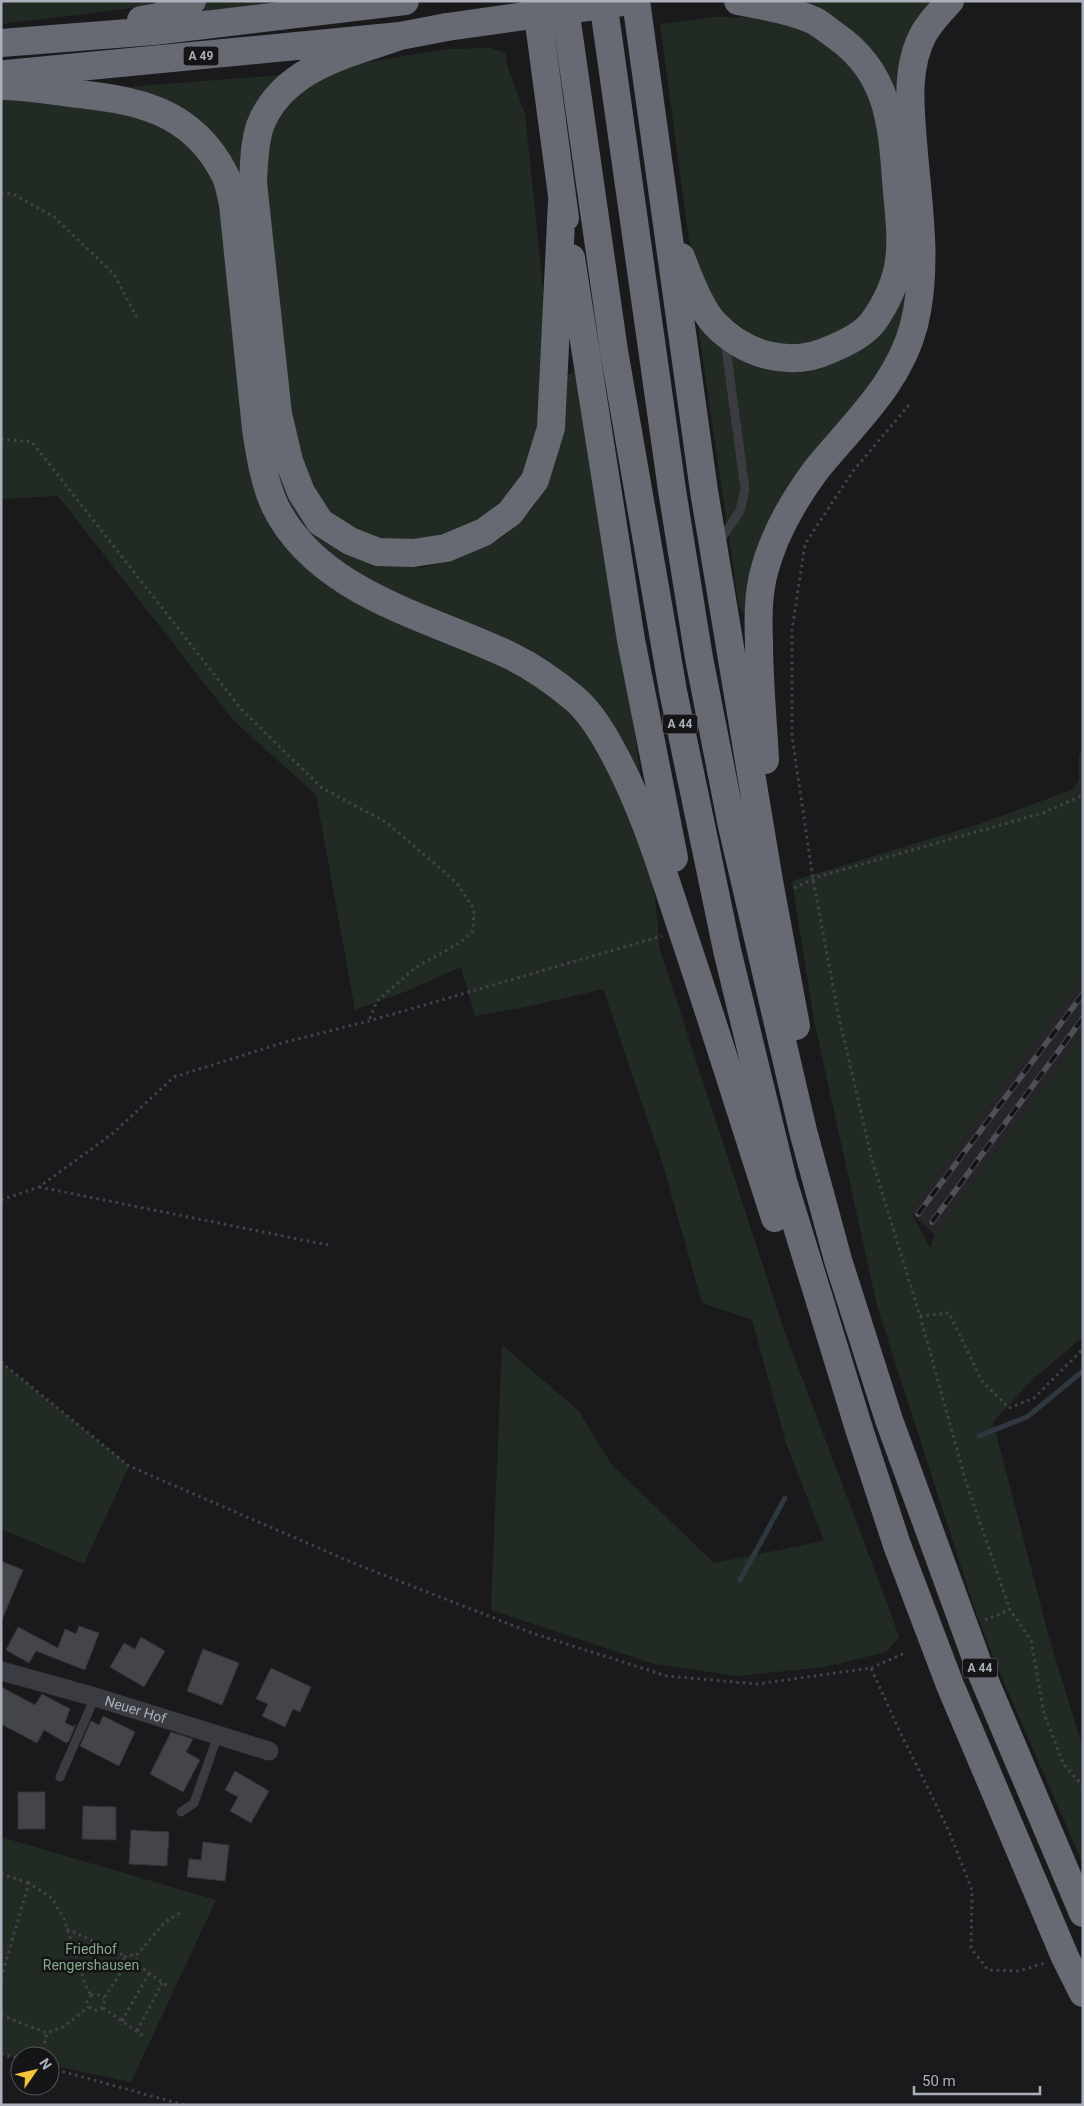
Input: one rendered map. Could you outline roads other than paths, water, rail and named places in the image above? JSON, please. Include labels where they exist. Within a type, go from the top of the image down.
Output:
[{"type":"highway","points":[[14,42],[158,17],[192,1]]},
{"type":"highway","name":"A 49","points":[[14,42],[154,31],[405,1]]},
{"type":"highway","points":[[536,1],[562,201],[631,640],[665,819],[702,989]]},
{"type":"highway","name":"A 44","points":[[564,1],[614,351],[673,691],[727,950],[783,1181],[860,1432],[897,1545],[950,1685],[1064,1957],[1083,1993]]},
{"type":"highway","name":"A 44","points":[[603,1],[672,490],[699,658],[732,826],[803,1131],[838,1260],[889,1420],[981,1672],[1083,1913]]},
{"type":"highway","name":"A 49","points":[[1,74],[400,36],[447,27],[631,1]]},
{"type":"highway","points":[[636,1],[661,188],[714,550],[782,884],[802,1055],[877,1356],[889,1420]]},
{"type":"highway","points":[[661,188],[681,258],[694,289],[714,324],[740,343],[767,356],[795,360],[824,353],[849,342],[872,323],[888,296],[899,267],[902,238],[892,126],[884,95],[869,67],[846,43],[815,21],[782,10],[738,1]]},
{"type":"highway","points":[[782,884],[768,824],[759,684],[758,616],[762,577],[770,549],[798,497],[816,471],[874,402],[891,378],[905,352],[911,334],[920,295],[922,268],[910,111],[911,82],[916,56],[924,33],[938,13],[950,1]]},
{"type":"highway","points":[[400,36],[327,61],[288,85],[271,105],[260,127],[255,150],[253,183],[278,414],[289,460],[301,492],[320,522],[350,541],[378,552],[413,553],[446,548],[484,532],[510,513],[535,480],[551,428],[562,201]]},
{"type":"highway","points":[[1,86],[130,101],[158,110],[195,134],[208,148],[226,176],[233,204],[261,465],[275,506],[294,536],[320,563],[348,584],[514,658],[546,676],[578,702],[601,730],[626,775],[649,830],[798,1290],[860,1432]]},
{"type":"street","name":"Neuer Hof","points":[[1,1671],[95,1697],[270,1751]]},
{"type":"lane","points":[[714,550],[740,511],[745,489],[724,331]]},
{"type":"lane","points":[[60,1777],[95,1697]]},
{"type":"lane","points":[[181,1812],[194,1803],[218,1735]]},
{"type":"waterway","points":[[979,1436],[1027,1417],[1083,1371]]},
{"type":"waterway","points":[[740,1580],[785,1498]]},
{"type":"railway","points":[[918,1214],[1083,994]]},
{"type":"railway","points":[[932,1222],[1083,1018]]},
{"type":"park label","name":"Friedhof Rengershausen","points":[[91,1958]]}]
